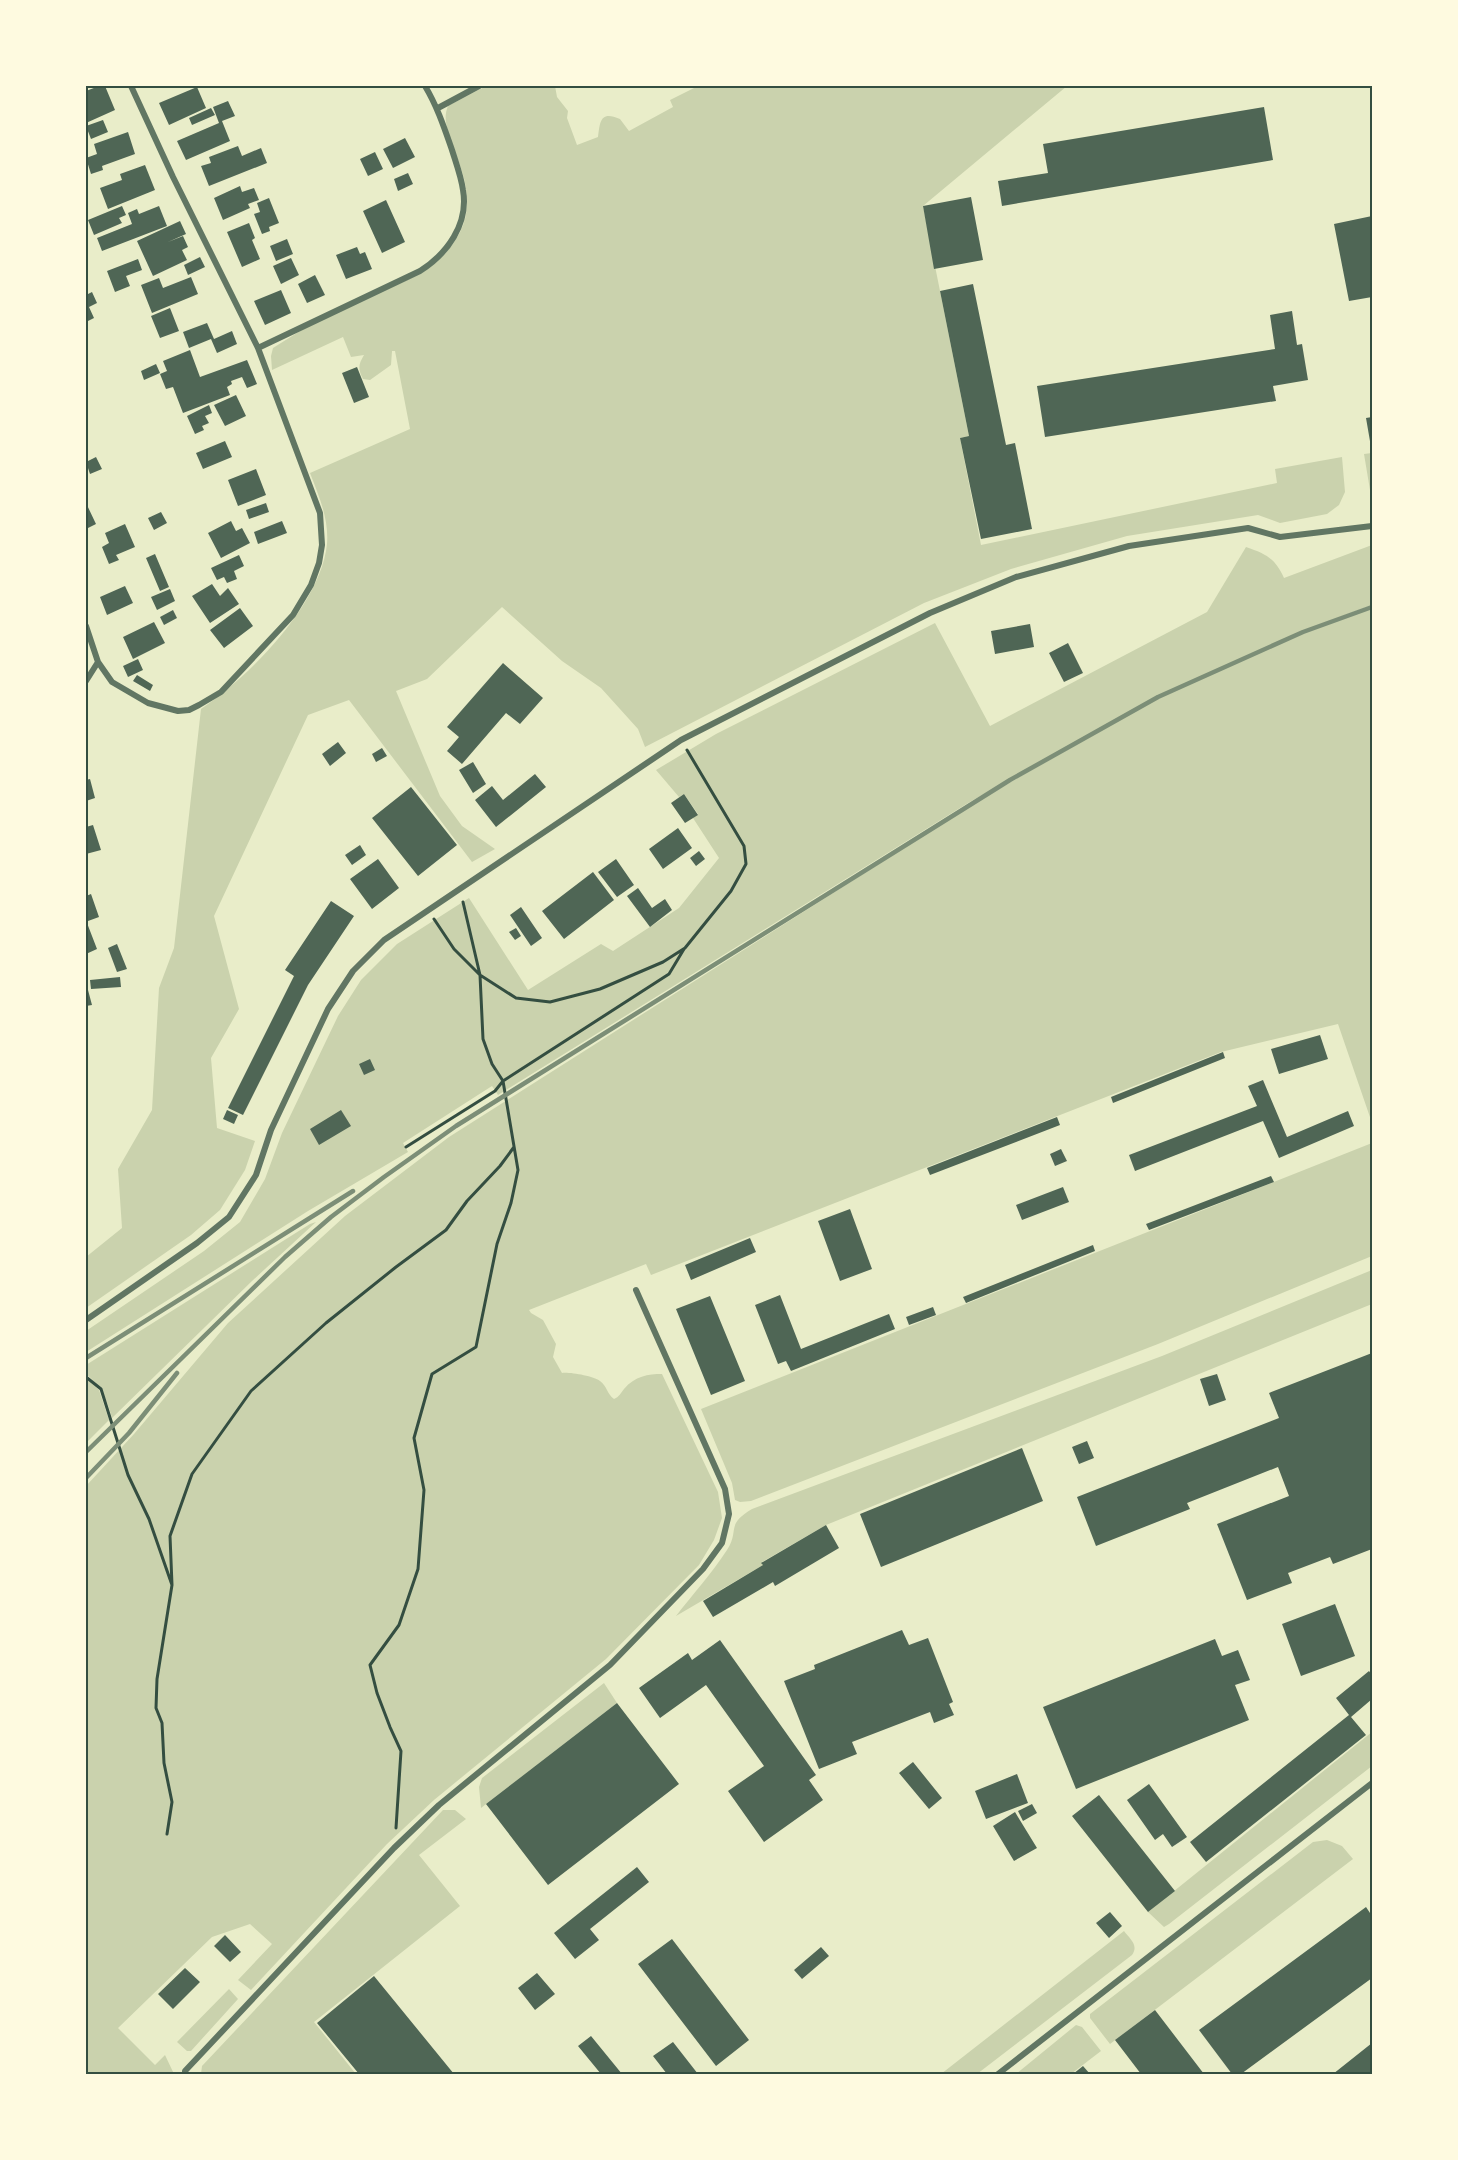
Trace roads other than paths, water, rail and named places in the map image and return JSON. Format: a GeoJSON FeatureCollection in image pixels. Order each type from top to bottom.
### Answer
{"type":"FeatureCollection","features":[{"type":"Feature","properties":{"kind":"street"},"geometry":{"type":"LineString","coordinates":[[86,626],[98,662],[112,682],[148,703],[178,711],[189,710],[221,692],[293,615],[311,585],[319,563],[322,545],[320,513],[258,348],[173,177],[131,86]]}},
{"type":"Feature","properties":{"kind":"street"},"geometry":{"type":"LineString","coordinates":[[258,348],[420,271],[447,248],[460,222],[464,191],[438,108],[425,86]]}},
{"type":"Feature","properties":{"kind":"street"},"geometry":{"type":"LineString","coordinates":[[438,108],[479,86]]}},
{"type":"Feature","properties":{"kind":"street"},"geometry":{"type":"LineString","coordinates":[[86,1320],[197,1243],[229,1217],[256,1175],[271,1130],[328,1009],[353,971],[384,940],[681,740],[930,613],[1016,577],[1129,546],[1248,528],[1280,537],[1372,526]]}},
{"type":"Feature","properties":{"kind":"street"},"geometry":{"type":"LineString","coordinates":[[86,681],[98,662]]}},
{"type":"Feature","properties":{"kind":"street"},"geometry":{"type":"LineString","coordinates":[[185,2074],[185,2071],[253,1996],[394,1848],[439,1805],[610,1665],[703,1569],[722,1543],[729,1514],[725,1489],[636,1290]]}},
{"type":"Feature","properties":{"kind":"street"},"geometry":{"type":"LineString","coordinates":[[998,2074],[1372,1784]]}},
{"type":"Feature","properties":{"kind":"railway"},"geometry":{"type":"LineString","coordinates":[[86,1452],[285,1257],[331,1217],[456,1126],[1010,780],[1158,697],[1303,632],[1372,607]]}},
{"type":"Feature","properties":{"kind":"railway"},"geometry":{"type":"LineString","coordinates":[[86,1358],[353,1191]]}},
{"type":"Feature","properties":{"kind":"railway"},"geometry":{"type":"LineString","coordinates":[[86,1478],[129,1433],[177,1373]]}}]}
